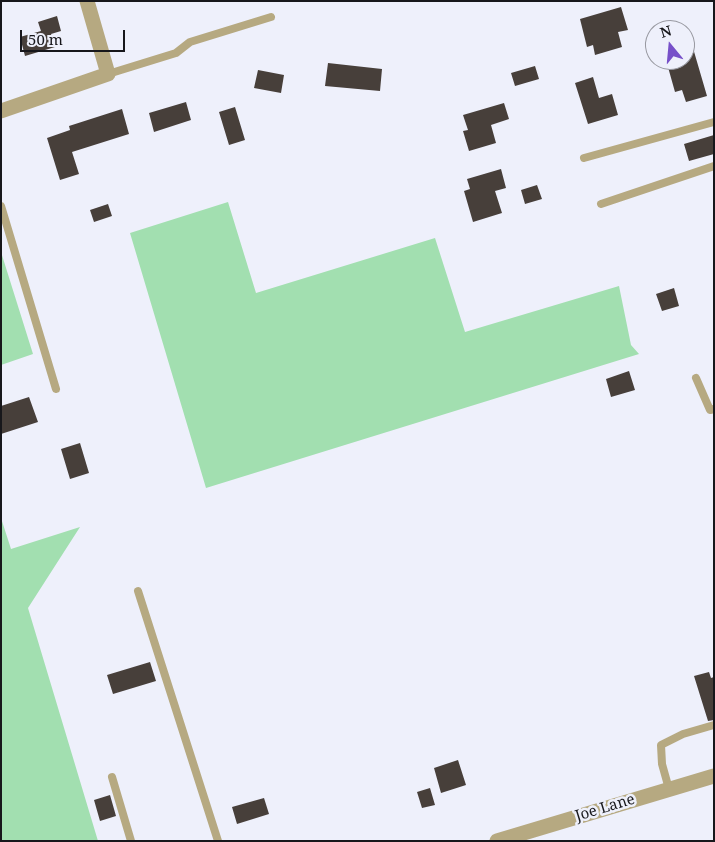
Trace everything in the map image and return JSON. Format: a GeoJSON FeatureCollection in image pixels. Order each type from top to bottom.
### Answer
{"type":"FeatureCollection","features":[{"type":"Feature","properties":{"kind":"street"},"geometry":{"type":"LineString","coordinates":[[1,111],[108,74],[87,1]]}},
{"type":"Feature","properties":{"kind":"street","name":"Joe Lane"},"geometry":{"type":"LineString","coordinates":[[497,841],[537,835],[669,789],[714,776]]}},
{"type":"Feature","properties":{"kind":"lane"},"geometry":{"type":"LineString","coordinates":[[108,74],[176,54],[190,42],[271,17]]}},
{"type":"Feature","properties":{"kind":"lane"},"geometry":{"type":"LineString","coordinates":[[584,158],[714,122]]}},
{"type":"Feature","properties":{"kind":"lane"},"geometry":{"type":"LineString","coordinates":[[601,204],[714,166]]}},
{"type":"Feature","properties":{"kind":"lane"},"geometry":{"type":"LineString","coordinates":[[1,206],[56,388]]}},
{"type":"Feature","properties":{"kind":"lane"},"geometry":{"type":"LineString","coordinates":[[696,378],[710,410],[714,409]]}},
{"type":"Feature","properties":{"kind":"lane"},"geometry":{"type":"LineString","coordinates":[[138,591],[218,841]]}},
{"type":"Feature","properties":{"kind":"lane"},"geometry":{"type":"LineString","coordinates":[[669,789],[660,756],[661,745],[684,734],[714,725]]}},
{"type":"Feature","properties":{"kind":"lane"},"geometry":{"type":"LineString","coordinates":[[112,777],[131,841]]}},
{"type":"Feature","properties":{"kind":"green space"},"geometry":{"type":"Polygon","coordinates":[[[228,202],[256,293],[435,238],[465,332],[619,286],[631,345],[639,354],[206,488],[130,233],[228,202]]]}},
{"type":"Feature","properties":{"kind":"green space"},"geometry":{"type":"Polygon","coordinates":[[[1,252],[33,354],[1,365],[1,252]]]}},
{"type":"Feature","properties":{"kind":"green space"},"geometry":{"type":"Polygon","coordinates":[[[1,518],[11,549],[80,527],[28,608],[98,841],[1,841],[1,518]]]}},
{"type":"Feature","properties":{"kind":"building"},"geometry":{"type":"Polygon","coordinates":[[[621,7],[628,30],[618,32],[622,47],[595,55],[593,45],[587,47],[580,19],[621,7]]]}},
{"type":"Feature","properties":{"kind":"building"},"geometry":{"type":"Polygon","coordinates":[[[57,16],[61,31],[51,34],[55,47],[25,56],[20,37],[41,31],[38,22],[57,16]]]}},
{"type":"Feature","properties":{"kind":"building"},"geometry":{"type":"Polygon","coordinates":[[[695,55],[707,96],[686,102],[682,90],[675,92],[669,70],[695,70],[695,55]]]}},
{"type":"Feature","properties":{"kind":"building"},"geometry":{"type":"Polygon","coordinates":[[[328,63],[382,69],[380,91],[325,86],[328,63]]]}},
{"type":"Feature","properties":{"kind":"building"},"geometry":{"type":"Polygon","coordinates":[[[535,66],[539,79],[515,86],[511,73],[535,66]]]}},
{"type":"Feature","properties":{"kind":"building"},"geometry":{"type":"Polygon","coordinates":[[[258,70],[284,75],[281,93],[254,88],[258,70]]]}},
{"type":"Feature","properties":{"kind":"building"},"geometry":{"type":"Polygon","coordinates":[[[593,77],[599,98],[612,94],[618,115],[588,124],[575,83],[593,77]]]}},
{"type":"Feature","properties":{"kind":"building"},"geometry":{"type":"Polygon","coordinates":[[[186,102],[191,120],[154,132],[149,113],[186,102]]]}},
{"type":"Feature","properties":{"kind":"building"},"geometry":{"type":"Polygon","coordinates":[[[504,103],[509,119],[491,125],[496,143],[469,151],[463,131],[468,130],[463,115],[504,103]]]}},
{"type":"Feature","properties":{"kind":"building"},"geometry":{"type":"Polygon","coordinates":[[[235,107],[245,140],[229,145],[219,112],[235,107]]]}},
{"type":"Feature","properties":{"kind":"building"},"geometry":{"type":"Polygon","coordinates":[[[122,109],[129,134],[72,152],[79,174],[60,180],[47,138],[70,130],[69,126],[122,109]]]}},
{"type":"Feature","properties":{"kind":"building"},"geometry":{"type":"Polygon","coordinates":[[[714,135],[714,154],[689,161],[684,144],[714,135]]]}},
{"type":"Feature","properties":{"kind":"building"},"geometry":{"type":"Polygon","coordinates":[[[501,169],[506,188],[495,191],[502,213],[473,222],[464,191],[470,189],[467,179],[501,169]]]}},
{"type":"Feature","properties":{"kind":"building"},"geometry":{"type":"Polygon","coordinates":[[[537,185],[542,199],[525,204],[521,190],[537,185]]]}},
{"type":"Feature","properties":{"kind":"building"},"geometry":{"type":"Polygon","coordinates":[[[108,204],[112,216],[94,222],[90,210],[108,204]]]}},
{"type":"Feature","properties":{"kind":"building"},"geometry":{"type":"Polygon","coordinates":[[[674,288],[679,306],[662,311],[656,294],[674,288]]]}},
{"type":"Feature","properties":{"kind":"building"},"geometry":{"type":"Polygon","coordinates":[[[629,371],[635,390],[611,397],[606,379],[629,371]]]}},
{"type":"Feature","properties":{"kind":"building"},"geometry":{"type":"Polygon","coordinates":[[[29,397],[38,422],[1,434],[1,406],[29,397]]]}},
{"type":"Feature","properties":{"kind":"building"},"geometry":{"type":"Polygon","coordinates":[[[80,443],[89,473],[70,479],[61,449],[80,443]]]}},
{"type":"Feature","properties":{"kind":"building"},"geometry":{"type":"Polygon","coordinates":[[[150,662],[156,681],[113,694],[107,675],[150,662]]]}},
{"type":"Feature","properties":{"kind":"building"},"geometry":{"type":"Polygon","coordinates":[[[709,672],[711,678],[714,677],[714,720],[708,721],[694,676],[709,672]]]}},
{"type":"Feature","properties":{"kind":"building"},"geometry":{"type":"Polygon","coordinates":[[[458,760],[466,785],[441,793],[434,768],[458,760]]]}},
{"type":"Feature","properties":{"kind":"building"},"geometry":{"type":"Polygon","coordinates":[[[430,788],[435,805],[422,808],[417,792],[430,788]]]}},
{"type":"Feature","properties":{"kind":"building"},"geometry":{"type":"Polygon","coordinates":[[[110,795],[116,816],[100,821],[94,800],[110,795]]]}},
{"type":"Feature","properties":{"kind":"building"},"geometry":{"type":"Polygon","coordinates":[[[264,798],[269,814],[237,824],[232,807],[264,798]]]}}]}
